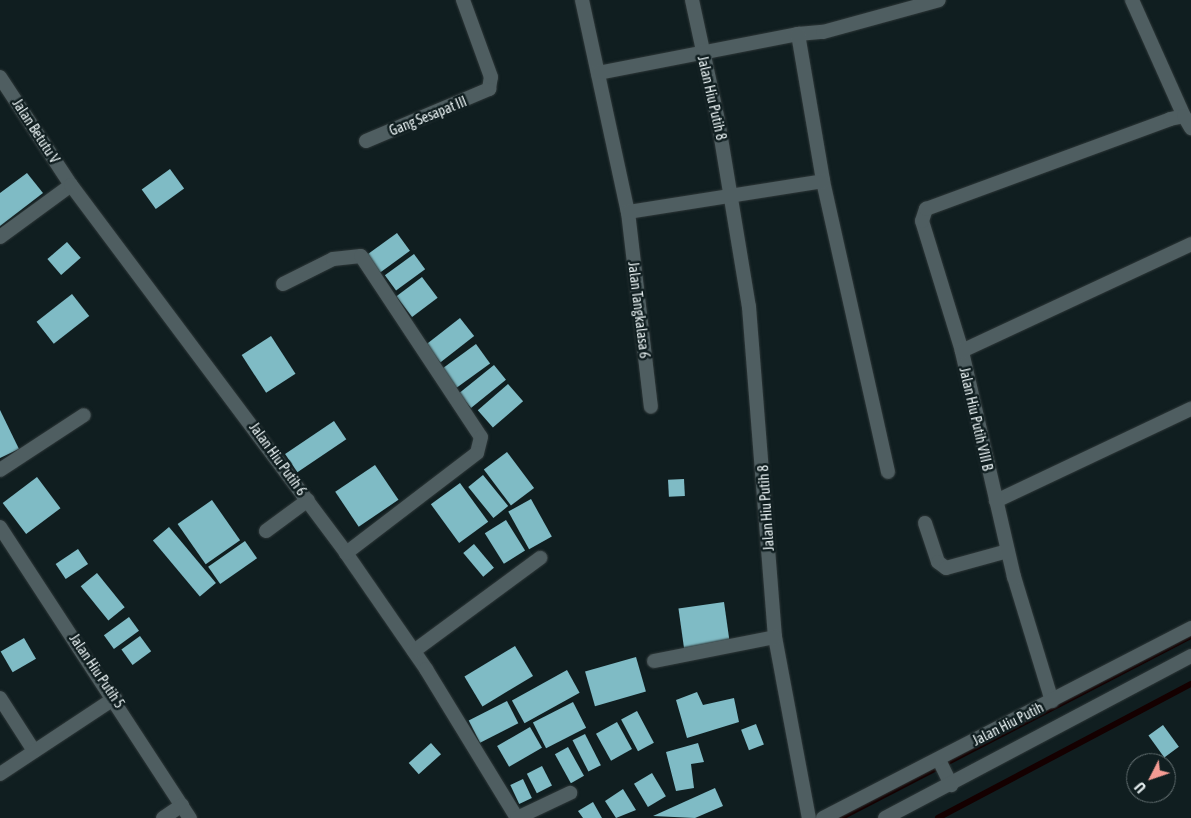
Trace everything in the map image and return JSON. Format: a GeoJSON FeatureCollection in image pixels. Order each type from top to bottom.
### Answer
{"type":"FeatureCollection","features":[{"type":"Feature","properties":{"kind":"street","name":"Gang Sesapat III"},"geometry":{"type":"LineString","coordinates":[[366,141],[489,89],[491,77],[463,0]]}},
{"type":"Feature","properties":{"kind":"street","name":"Jalan Tangkalasa 6"},"geometry":{"type":"LineString","coordinates":[[582,0],[628,212],[651,407]]}},
{"type":"Feature","properties":{"kind":"street","name":"Jalan Hiu Putih 8"},"geometry":{"type":"LineString","coordinates":[[692,0],[732,196],[749,307],[775,637],[809,818]]}},
{"type":"Feature","properties":{"kind":"street"},"geometry":{"type":"LineString","coordinates":[[598,73],[701,51],[798,34],[822,32],[939,0]]}},
{"type":"Feature","properties":{"kind":"street"},"geometry":{"type":"LineString","coordinates":[[962,351],[922,221],[926,209],[1188,122],[1132,0]]}},
{"type":"Feature","properties":{"kind":"street"},"geometry":{"type":"LineString","coordinates":[[798,34],[823,181],[888,472]]}},
{"type":"Feature","properties":{"kind":"street","name":"Jalan Betutu V"},"geometry":{"type":"LineString","coordinates":[[0,77],[71,185]]}},
{"type":"Feature","properties":{"kind":"street"},"geometry":{"type":"LineString","coordinates":[[628,212],[823,181]]}},
{"type":"Feature","properties":{"kind":"street"},"geometry":{"type":"LineString","coordinates":[[0,237],[71,185]]}},
{"type":"Feature","properties":{"kind":"street","name":"Jalan Hiu Putih 6"},"geometry":{"type":"LineString","coordinates":[[71,185],[346,552],[414,651],[517,818]]}},
{"type":"Feature","properties":{"kind":"street","name":"Jalan Hiu Putih VIII B"},"geometry":{"type":"LineString","coordinates":[[1052,701],[1008,551],[962,351],[1191,244]]}},
{"type":"Feature","properties":{"kind":"street"},"geometry":{"type":"LineString","coordinates":[[283,284],[333,259],[361,256],[481,437],[477,453],[346,552]]}},
{"type":"Feature","properties":{"kind":"street"},"geometry":{"type":"LineString","coordinates":[[996,501],[1191,409]]}},
{"type":"Feature","properties":{"kind":"street"},"geometry":{"type":"LineString","coordinates":[[0,470],[84,415]]}},
{"type":"Feature","properties":{"kind":"street"},"geometry":{"type":"LineString","coordinates":[[266,531],[308,500]]}},
{"type":"Feature","properties":{"kind":"street"},"geometry":{"type":"LineString","coordinates":[[925,523],[938,562],[946,568],[1008,551]]}},
{"type":"Feature","properties":{"kind":"street","name":"Jalan Hiu Putih 5"},"geometry":{"type":"LineString","coordinates":[[0,527],[115,698],[190,818]]}},
{"type":"Feature","properties":{"kind":"street"},"geometry":{"type":"LineString","coordinates":[[414,651],[540,558]]}},
{"type":"Feature","properties":{"kind":"street","name":"Jalan Hiu Putih"},"geometry":{"type":"LineString","coordinates":[[823,818],[939,760],[1191,628]]}},
{"type":"Feature","properties":{"kind":"street"},"geometry":{"type":"LineString","coordinates":[[654,661],[775,637]]}},
{"type":"Feature","properties":{"kind":"street","name":"Jalan Hiu Putih"},"geometry":{"type":"LineString","coordinates":[[885,818],[1191,656]]}},
{"type":"Feature","properties":{"kind":"street"},"geometry":{"type":"LineString","coordinates":[[0,698],[34,751]]}},
{"type":"Feature","properties":{"kind":"street"},"geometry":{"type":"LineString","coordinates":[[0,774],[115,698]]}},
{"type":"Feature","properties":{"kind":"street"},"geometry":{"type":"LineString","coordinates":[[939,760],[950,785]]}},
{"type":"Feature","properties":{"kind":"street"},"geometry":{"type":"LineString","coordinates":[[517,818],[570,793]]}},
{"type":"Feature","properties":{"kind":"street"},"geometry":{"type":"LineString","coordinates":[[163,818],[182,805]]}},
{"type":"Feature","properties":{"kind":"building"},"geometry":{"type":"Polygon","coordinates":[[[170,169],[184,188],[156,209],[142,190],[170,169]]]}},
{"type":"Feature","properties":{"kind":"building"},"geometry":{"type":"Polygon","coordinates":[[[27,173],[43,193],[0,226],[0,193],[27,173]]]}},
{"type":"Feature","properties":{"kind":"building"},"geometry":{"type":"Polygon","coordinates":[[[397,233],[410,251],[379,273],[366,255],[397,233]]]}},
{"type":"Feature","properties":{"kind":"building"},"geometry":{"type":"Polygon","coordinates":[[[67,242],[81,258],[61,275],[47,259],[67,242]]]}},
{"type":"Feature","properties":{"kind":"building"},"geometry":{"type":"Polygon","coordinates":[[[414,254],[425,269],[396,291],[385,275],[414,254]]]}},
{"type":"Feature","properties":{"kind":"building"},"geometry":{"type":"Polygon","coordinates":[[[422,277],[438,298],[412,317],[396,296],[422,277]]]}},
{"type":"Feature","properties":{"kind":"building"},"geometry":{"type":"Polygon","coordinates":[[[72,294],[89,316],[54,344],[37,322],[72,294]]]}},
{"type":"Feature","properties":{"kind":"building"},"geometry":{"type":"Polygon","coordinates":[[[460,318],[474,336],[440,363],[426,344],[460,318]]]}},
{"type":"Feature","properties":{"kind":"building"},"geometry":{"type":"Polygon","coordinates":[[[271,336],[296,374],[266,393],[242,355],[271,336]]]}},
{"type":"Feature","properties":{"kind":"building"},"geometry":{"type":"Polygon","coordinates":[[[476,344],[490,363],[452,391],[438,372],[476,344]]]}},
{"type":"Feature","properties":{"kind":"building"},"geometry":{"type":"Polygon","coordinates":[[[494,365],[506,380],[471,408],[459,393],[494,365]]]}},
{"type":"Feature","properties":{"kind":"building"},"geometry":{"type":"Polygon","coordinates":[[[508,384],[523,401],[493,428],[478,410],[508,384]]]}},
{"type":"Feature","properties":{"kind":"building"},"geometry":{"type":"Polygon","coordinates":[[[0,410],[19,449],[0,458],[0,410]]]}},
{"type":"Feature","properties":{"kind":"building"},"geometry":{"type":"Polygon","coordinates":[[[334,421],[346,439],[297,472],[285,454],[334,421]]]}},
{"type":"Feature","properties":{"kind":"building"},"geometry":{"type":"Polygon","coordinates":[[[507,452],[534,488],[511,505],[484,469],[507,452]]]}},
{"type":"Feature","properties":{"kind":"building"},"geometry":{"type":"Polygon","coordinates":[[[375,465],[398,500],[359,527],[335,492],[375,465]]]}},
{"type":"Feature","properties":{"kind":"building"},"geometry":{"type":"Polygon","coordinates":[[[483,475],[508,506],[493,518],[468,487],[483,475]]]}},
{"type":"Feature","properties":{"kind":"building"},"geometry":{"type":"Polygon","coordinates":[[[37,477],[60,508],[26,534],[3,503],[37,477]]]}},
{"type":"Feature","properties":{"kind":"building"},"geometry":{"type":"Polygon","coordinates":[[[684,479],[685,496],[669,497],[668,480],[684,479]]]}},
{"type":"Feature","properties":{"kind":"building"},"geometry":{"type":"Polygon","coordinates":[[[460,483],[488,522],[459,543],[431,504],[460,483]]]}},
{"type":"Feature","properties":{"kind":"building"},"geometry":{"type":"Polygon","coordinates":[[[531,499],[552,537],[529,549],[508,512],[531,499]]]}},
{"type":"Feature","properties":{"kind":"building"},"geometry":{"type":"Polygon","coordinates":[[[212,500],[240,540],[206,564],[178,524],[212,500]]]}},
{"type":"Feature","properties":{"kind":"building"},"geometry":{"type":"Polygon","coordinates":[[[506,520],[525,551],[504,564],[485,533],[506,520]]]}},
{"type":"Feature","properties":{"kind":"building"},"geometry":{"type":"Polygon","coordinates":[[[169,527],[216,583],[200,596],[153,540],[169,527]]]}},
{"type":"Feature","properties":{"kind":"building"},"geometry":{"type":"Polygon","coordinates":[[[245,541],[257,558],[220,584],[208,567],[245,541]]]}},
{"type":"Feature","properties":{"kind":"building"},"geometry":{"type":"Polygon","coordinates":[[[474,544],[494,568],[483,577],[463,553],[474,544]]]}},
{"type":"Feature","properties":{"kind":"building"},"geometry":{"type":"Polygon","coordinates":[[[78,549],[88,564],[66,579],[56,564],[78,549]]]}},
{"type":"Feature","properties":{"kind":"building"},"geometry":{"type":"Polygon","coordinates":[[[97,573],[125,607],[108,620],[81,586],[97,573]]]}},
{"type":"Feature","properties":{"kind":"building"},"geometry":{"type":"Polygon","coordinates":[[[724,602],[730,644],[684,650],[678,608],[724,602]]]}},
{"type":"Feature","properties":{"kind":"building"},"geometry":{"type":"Polygon","coordinates":[[[129,617],[139,631],[114,649],[104,635],[129,617]]]}},
{"type":"Feature","properties":{"kind":"building"},"geometry":{"type":"Polygon","coordinates":[[[140,636],[151,651],[133,665],[121,650],[140,636]]]}},
{"type":"Feature","properties":{"kind":"building"},"geometry":{"type":"Polygon","coordinates":[[[24,638],[36,659],[13,672],[1,652],[24,638]]]}},
{"type":"Feature","properties":{"kind":"building"},"geometry":{"type":"Polygon","coordinates":[[[515,646],[533,676],[482,706],[464,676],[515,646]]]}},
{"type":"Feature","properties":{"kind":"building"},"geometry":{"type":"Polygon","coordinates":[[[636,657],[646,692],[595,706],[585,672],[636,657]]]}},
{"type":"Feature","properties":{"kind":"building"},"geometry":{"type":"Polygon","coordinates":[[[567,670],[580,693],[525,723],[512,701],[567,670]]]}},
{"type":"Feature","properties":{"kind":"building"},"geometry":{"type":"Polygon","coordinates":[[[697,692],[703,705],[734,698],[739,722],[687,738],[676,700],[697,692]]]}},
{"type":"Feature","properties":{"kind":"building"},"geometry":{"type":"Polygon","coordinates":[[[507,701],[518,723],[480,743],[469,721],[507,701]]]}},
{"type":"Feature","properties":{"kind":"building"},"geometry":{"type":"Polygon","coordinates":[[[573,702],[586,728],[546,748],[533,722],[573,702]]]}},
{"type":"Feature","properties":{"kind":"building"},"geometry":{"type":"Polygon","coordinates":[[[637,711],[654,743],[638,751],[621,719],[637,711]]]}},
{"type":"Feature","properties":{"kind":"building"},"geometry":{"type":"Polygon","coordinates":[[[617,722],[632,749],[611,761],[596,734],[617,722]]]}},
{"type":"Feature","properties":{"kind":"building"},"geometry":{"type":"Polygon","coordinates":[[[756,724],[764,745],[749,750],[741,730],[756,724]]]}},
{"type":"Feature","properties":{"kind":"building"},"geometry":{"type":"Polygon","coordinates":[[[1163,725],[1179,747],[1170,753],[1161,753],[1148,736],[1163,725]]]}},
{"type":"Feature","properties":{"kind":"building"},"geometry":{"type":"Polygon","coordinates":[[[530,727],[542,748],[509,767],[497,746],[530,727]]]}},
{"type":"Feature","properties":{"kind":"building"},"geometry":{"type":"Polygon","coordinates":[[[585,734],[601,765],[588,772],[573,740],[585,734]]]}},
{"type":"Feature","properties":{"kind":"building"},"geometry":{"type":"Polygon","coordinates":[[[431,743],[441,754],[419,774],[409,763],[431,743]]]}},
{"type":"Feature","properties":{"kind":"building"},"geometry":{"type":"Polygon","coordinates":[[[698,743],[704,762],[691,764],[694,788],[676,791],[666,752],[698,743]]]}},
{"type":"Feature","properties":{"kind":"building"},"geometry":{"type":"Polygon","coordinates":[[[568,747],[584,776],[571,783],[555,754],[568,747]]]}},
{"type":"Feature","properties":{"kind":"building"},"geometry":{"type":"Polygon","coordinates":[[[542,766],[552,786],[537,793],[527,774],[542,766]]]}},
{"type":"Feature","properties":{"kind":"building"},"geometry":{"type":"Polygon","coordinates":[[[652,773],[666,796],[648,807],[634,784],[652,773]]]}},
{"type":"Feature","properties":{"kind":"building"},"geometry":{"type":"Polygon","coordinates":[[[523,779],[532,798],[519,804],[510,785],[523,779]]]}},
{"type":"Feature","properties":{"kind":"building"},"geometry":{"type":"Polygon","coordinates":[[[715,788],[723,806],[695,818],[653,816],[715,788]]]}},
{"type":"Feature","properties":{"kind":"building"},"geometry":{"type":"Polygon","coordinates":[[[623,789],[636,810],[616,818],[605,801],[623,789]]]}},
{"type":"Feature","properties":{"kind":"building"},"geometry":{"type":"Polygon","coordinates":[[[593,802],[602,818],[583,818],[578,811],[593,802]]]}},
{"type":"Feature","properties":{"kind":"waterway"},"geometry":{"type":"LineString","coordinates":[[840,818],[1191,636]]}},
{"type":"Feature","properties":{"kind":"waterway"},"geometry":{"type":"LineString","coordinates":[[938,818],[1191,684]]}}]}
